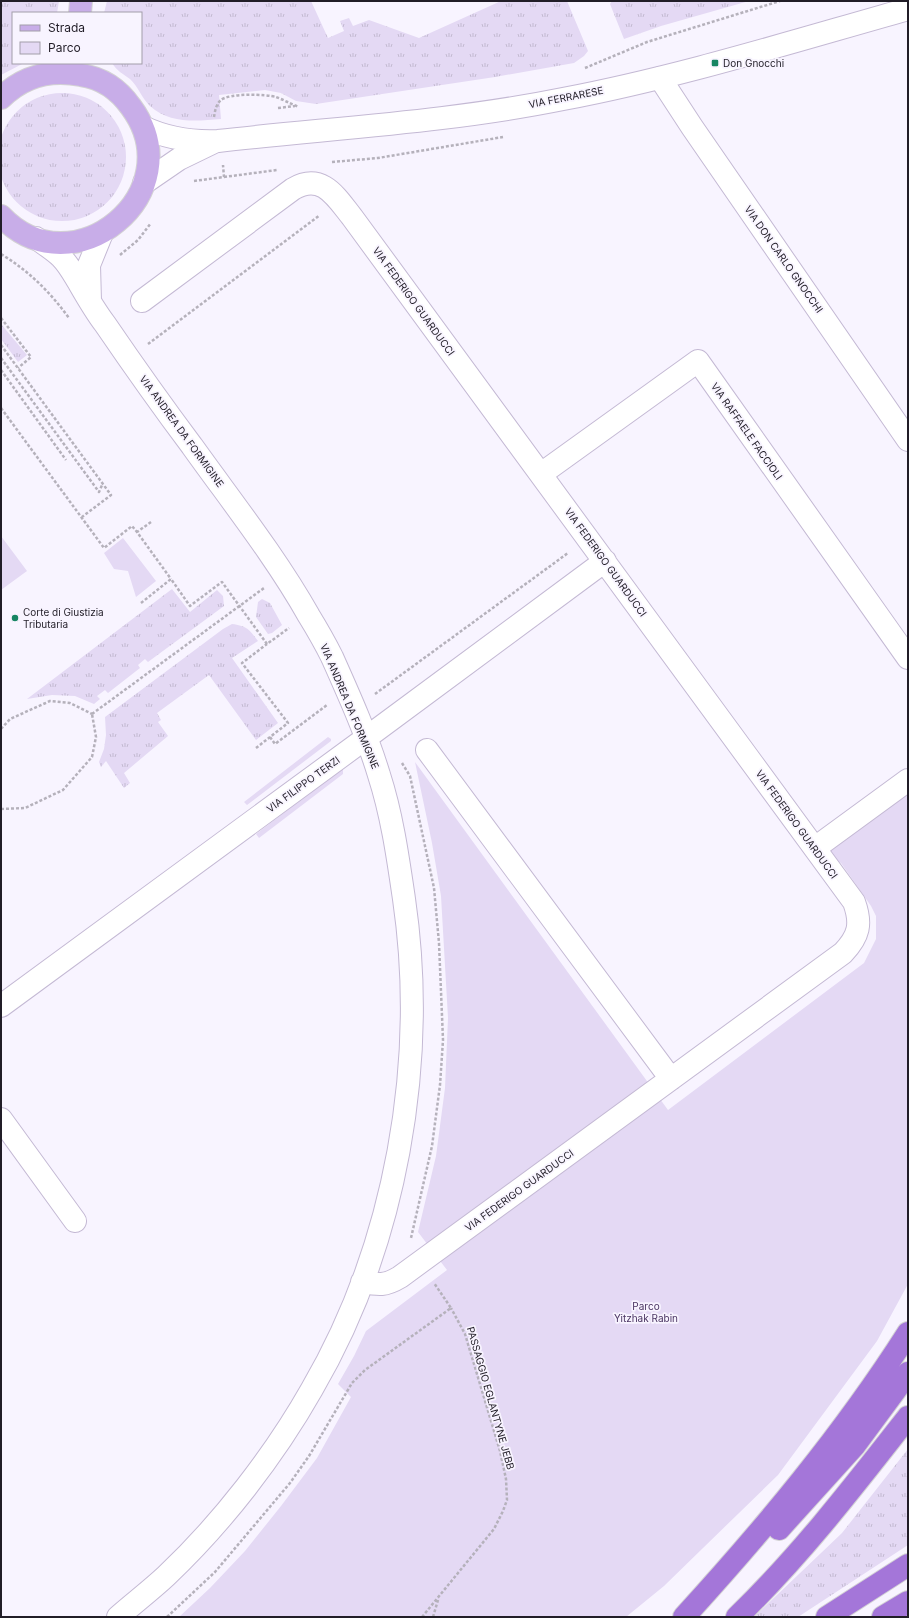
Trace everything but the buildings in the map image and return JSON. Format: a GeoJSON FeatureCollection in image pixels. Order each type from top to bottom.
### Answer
{"type":"FeatureCollection","features":[{"type":"Feature","properties":{"kind":"highway"},"geometry":{"type":"LineString","coordinates":[[685,1617],[720,1578],[813,1466],[868,1392],[908,1333]]}},
{"type":"Feature","properties":{"kind":"highway"},"geometry":{"type":"LineString","coordinates":[[685,1617],[724,1583],[772,1536],[823,1482],[855,1446],[908,1373]]}},
{"type":"Feature","properties":{"kind":"highway"},"geometry":{"type":"LineString","coordinates":[[737,1617],[765,1590],[848,1494],[908,1416]]}},
{"type":"Feature","properties":{"kind":"highway"},"geometry":{"type":"LineString","coordinates":[[827,1617],[908,1566]]}},
{"type":"Feature","properties":{"kind":"highway"},"geometry":{"type":"LineString","coordinates":[[883,1617],[908,1602]]}},
{"type":"Feature","properties":{"kind":"main road"},"geometry":{"type":"LineString","coordinates":[[80,12],[81,1]]}},
{"type":"Feature","properties":{"kind":"main road"},"geometry":{"type":"LineString","coordinates":[[1,98],[22,81],[38,75],[75,68],[114,89],[126,100],[143,127],[147,147],[148,165],[144,183],[128,212],[116,224],[102,233],[86,239],[69,242],[53,242],[36,238],[21,231],[1,216]]}},
{"type":"Feature","properties":{"kind":"street","name":"VIA FERRARESE"},"geometry":{"type":"LineString","coordinates":[[143,127],[161,135],[180,139],[215,142],[459,116],[562,100],[660,78],[908,9]]}},
{"type":"Feature","properties":{"kind":"street","name":"VIA DON CARLO GNOCCHI"},"geometry":{"type":"LineString","coordinates":[[660,78],[692,127],[908,440]]}},
{"type":"Feature","properties":{"kind":"street","name":"VIA FERRARESE"},"geometry":{"type":"LineString","coordinates":[[144,183],[178,159],[215,142]]}},
{"type":"Feature","properties":{"kind":"street","name":"VIA FEDERIGO GUARDUCCI"},"geometry":{"type":"LineString","coordinates":[[142,301],[294,189],[309,183],[328,188],[352,217],[605,561],[854,902],[858,912],[859,923],[857,934],[843,953],[400,1277],[390,1283],[380,1285],[362,1282]]}},
{"type":"Feature","properties":{"kind":"street"},"geometry":{"type":"LineString","coordinates":[[90,302],[89,265],[102,233]]}},
{"type":"Feature","properties":{"kind":"street","name":"VIA ANDREA DA FORMIGINE"},"geometry":{"type":"LineString","coordinates":[[36,238],[62,259],[90,302],[184,436],[287,578],[330,653],[366,738],[380,776],[400,873],[409,931],[412,971],[412,1016],[409,1074],[399,1154],[387,1202],[362,1282],[347,1320],[330,1357],[312,1390],[272,1452],[223,1514],[196,1545],[167,1575],[118,1617]]}},
{"type":"Feature","properties":{"kind":"street","name":"VIA RAFFAELE FACCIOLI"},"geometry":{"type":"LineString","coordinates":[[541,474],[698,361],[908,658]]}},
{"type":"Feature","properties":{"kind":"street","name":"VIA FILIPPO TERZI"},"geometry":{"type":"LineString","coordinates":[[1,1006],[605,561]]}},
{"type":"Feature","properties":{"kind":"street"},"geometry":{"type":"LineString","coordinates":[[428,750],[671,1079]]}},
{"type":"Feature","properties":{"kind":"street"},"geometry":{"type":"LineString","coordinates":[[815,848],[908,780]]}},
{"type":"Feature","properties":{"kind":"street"},"geometry":{"type":"LineString","coordinates":[[1,1119],[75,1221]]}},
{"type":"Feature","properties":{"kind":"path"},"geometry":{"type":"LineString","coordinates":[[580,69],[647,42],[780,1]]}},
{"type":"Feature","properties":{"kind":"path"},"geometry":{"type":"LineString","coordinates":[[214,116],[217,106],[222,99],[230,97],[264,95],[275,97],[302,108]]}},
{"type":"Feature","properties":{"kind":"path"},"geometry":{"type":"LineString","coordinates":[[331,162],[378,158],[509,135]]}},
{"type":"Feature","properties":{"kind":"path"},"geometry":{"type":"LineString","coordinates":[[190,182],[278,169]]}},
{"type":"Feature","properties":{"kind":"path"},"geometry":{"type":"LineString","coordinates":[[224,170],[224,177]]}},
{"type":"Feature","properties":{"kind":"path"},"geometry":{"type":"LineString","coordinates":[[144,347],[320,215],[325,221]]}},
{"type":"Feature","properties":{"kind":"path"},"geometry":{"type":"LineString","coordinates":[[115,258],[138,240],[153,218]]}},
{"type":"Feature","properties":{"kind":"path"},"geometry":{"type":"LineString","coordinates":[[1,254],[18,265],[42,285],[73,324]]}},
{"type":"Feature","properties":{"kind":"path"},"geometry":{"type":"LineString","coordinates":[[1,318],[31,357],[18,368]]}},
{"type":"Feature","properties":{"kind":"path"},"geometry":{"type":"LineString","coordinates":[[1,345],[111,495],[82,517]]}},
{"type":"Feature","properties":{"kind":"path"},"geometry":{"type":"LineString","coordinates":[[1,358],[98,492],[103,483]]}},
{"type":"Feature","properties":{"kind":"path"},"geometry":{"type":"LineString","coordinates":[[1,370],[66,460]]}},
{"type":"Feature","properties":{"kind":"path"},"geometry":{"type":"LineString","coordinates":[[1,408],[104,548],[132,526],[190,606],[222,582],[267,644]]}},
{"type":"Feature","properties":{"kind":"path"},"geometry":{"type":"LineString","coordinates":[[35,416],[40,412]]}},
{"type":"Feature","properties":{"kind":"path"},"geometry":{"type":"LineString","coordinates":[[137,532],[151,522]]}},
{"type":"Feature","properties":{"kind":"path"},"geometry":{"type":"LineString","coordinates":[[374,696],[569,553],[564,546]]}},
{"type":"Feature","properties":{"kind":"path"},"geometry":{"type":"LineString","coordinates":[[141,604],[171,580]]}},
{"type":"Feature","properties":{"kind":"path"},"geometry":{"type":"LineString","coordinates":[[261,581],[269,594]]}},
{"type":"Feature","properties":{"kind":"path"},"geometry":{"type":"LineString","coordinates":[[92,714],[265,587]]}},
{"type":"Feature","properties":{"kind":"path"},"geometry":{"type":"LineString","coordinates":[[256,748],[288,723],[242,663],[290,627],[294,633]]}},
{"type":"Feature","properties":{"kind":"path"},"geometry":{"type":"LineString","coordinates":[[1,729],[10,719],[50,701],[70,702],[92,714]]}},
{"type":"Feature","properties":{"kind":"path"},"geometry":{"type":"LineString","coordinates":[[270,737],[275,744],[329,703],[332,710]]}},
{"type":"Feature","properties":{"kind":"path"},"geometry":{"type":"LineString","coordinates":[[1,808],[25,808],[63,790],[92,757],[96,737],[92,714]]}},
{"type":"Feature","properties":{"kind":"path","name":"PASSAGGIO EGLANTYNE JEBB"},"geometry":{"type":"LineString","coordinates":[[422,1617],[494,1530],[507,1500],[506,1479],[500,1451],[465,1334],[451,1308]]}},
{"type":"Feature","properties":{"kind":"path","name":"PASSAGGIO EGLANTYNE JEBB"},"geometry":{"type":"LineString","coordinates":[[433,1617],[436,1604],[441,1594]]}},
{"type":"Feature","properties":{"kind":"green space"},"geometry":{"type":"Polygon","coordinates":[[[1,1],[59,1],[57,12],[12,12],[12,64],[22,64],[1,75],[1,1]]]}},
{"type":"Feature","properties":{"kind":"green space"},"geometry":{"type":"Polygon","coordinates":[[[107,1],[311,1],[328,38],[344,31],[340,21],[349,18],[353,26],[369,20],[419,38],[501,1],[567,1],[588,51],[574,63],[495,77],[316,104],[296,101],[281,93],[265,90],[219,95],[221,119],[193,121],[175,119],[158,112],[145,100],[133,82],[113,64],[142,64],[142,12],[104,12],[107,1]]]}},
{"type":"Feature","properties":{"kind":"green space"},"geometry":{"type":"Polygon","coordinates":[[[612,1],[749,1],[661,26],[624,39],[610,4],[612,1]]]}},
{"type":"Feature","properties":{"kind":"green space"},"geometry":{"type":"Polygon","coordinates":[[[56,93],[75,94],[87,97],[98,103],[108,111],[116,121],[124,138],[126,151],[124,176],[116,193],[108,203],[98,211],[81,219],[56,221],[37,217],[16,203],[8,193],[0,176],[-1,144],[2,132],[16,111],[26,103],[43,95],[56,93]]]}},
{"type":"Feature","properties":{"kind":"green space"},"geometry":{"type":"Polygon","coordinates":[[[1,324],[27,355],[18,362],[1,339],[1,324]]]}},
{"type":"Feature","properties":{"kind":"green space"},"geometry":{"type":"Polygon","coordinates":[[[1,536],[27,571],[1,590],[1,536]]]}},
{"type":"Feature","properties":{"kind":"green space"},"geometry":{"type":"Polygon","coordinates":[[[123,538],[156,581],[136,597],[128,571],[114,569],[104,553],[123,538]]]}},
{"type":"Feature","properties":{"kind":"green space"},"geometry":{"type":"Polygon","coordinates":[[[172,589],[190,612],[217,590],[223,596],[224,606],[148,662],[145,659],[138,665],[140,668],[108,693],[105,690],[97,696],[100,699],[94,704],[75,696],[52,695],[27,699],[172,589]]]}},
{"type":"Feature","properties":{"kind":"green space"},"geometry":{"type":"Polygon","coordinates":[[[262,599],[270,603],[282,625],[272,633],[268,634],[256,617],[258,602],[262,599]]]}},
{"type":"Feature","properties":{"kind":"green space"},"geometry":{"type":"Polygon","coordinates":[[[232,624],[247,629],[258,641],[232,658],[278,723],[256,740],[209,675],[157,713],[161,720],[158,722],[168,736],[124,773],[130,783],[124,788],[106,761],[101,767],[99,762],[104,749],[106,735],[105,717],[223,629],[232,624]]]}},
{"type":"Feature","properties":{"kind":"green space"},"geometry":{"type":"Polygon","coordinates":[[[328,737],[331,741],[247,805],[244,802],[328,737]]]}},
{"type":"Feature","properties":{"kind":"green space","name":"Parco Yitzhak Rabin"},"geometry":{"type":"Polygon","coordinates":[[[415,762],[668,1110],[864,963],[876,939],[876,916],[871,906],[841,863],[822,853],[908,793],[908,1284],[877,1341],[778,1475],[664,1586],[626,1617],[179,1617],[210,1588],[245,1551],[317,1458],[351,1397],[338,1384],[366,1331],[447,1270],[418,1232],[436,1156],[445,1088],[448,1018],[441,896],[432,843],[415,762]]]}},
{"type":"Feature","properties":{"kind":"green space"},"geometry":{"type":"Polygon","coordinates":[[[340,770],[343,770],[343,774],[259,838],[256,834],[340,770]]]}},
{"type":"Feature","properties":{"kind":"green space"},"geometry":{"type":"Polygon","coordinates":[[[908,1449],[908,1545],[798,1617],[754,1617],[842,1533],[908,1449]]]}},
{"type":"Feature","properties":{"kind":"place","name":"Don Gnocchi"},"geometry":{"type":"Point","coordinates":[715,63]}},
{"type":"Feature","properties":{"kind":"place","name":"Corte di Giustizia Tributaria"},"geometry":{"type":"Point","coordinates":[15,618]}}]}
